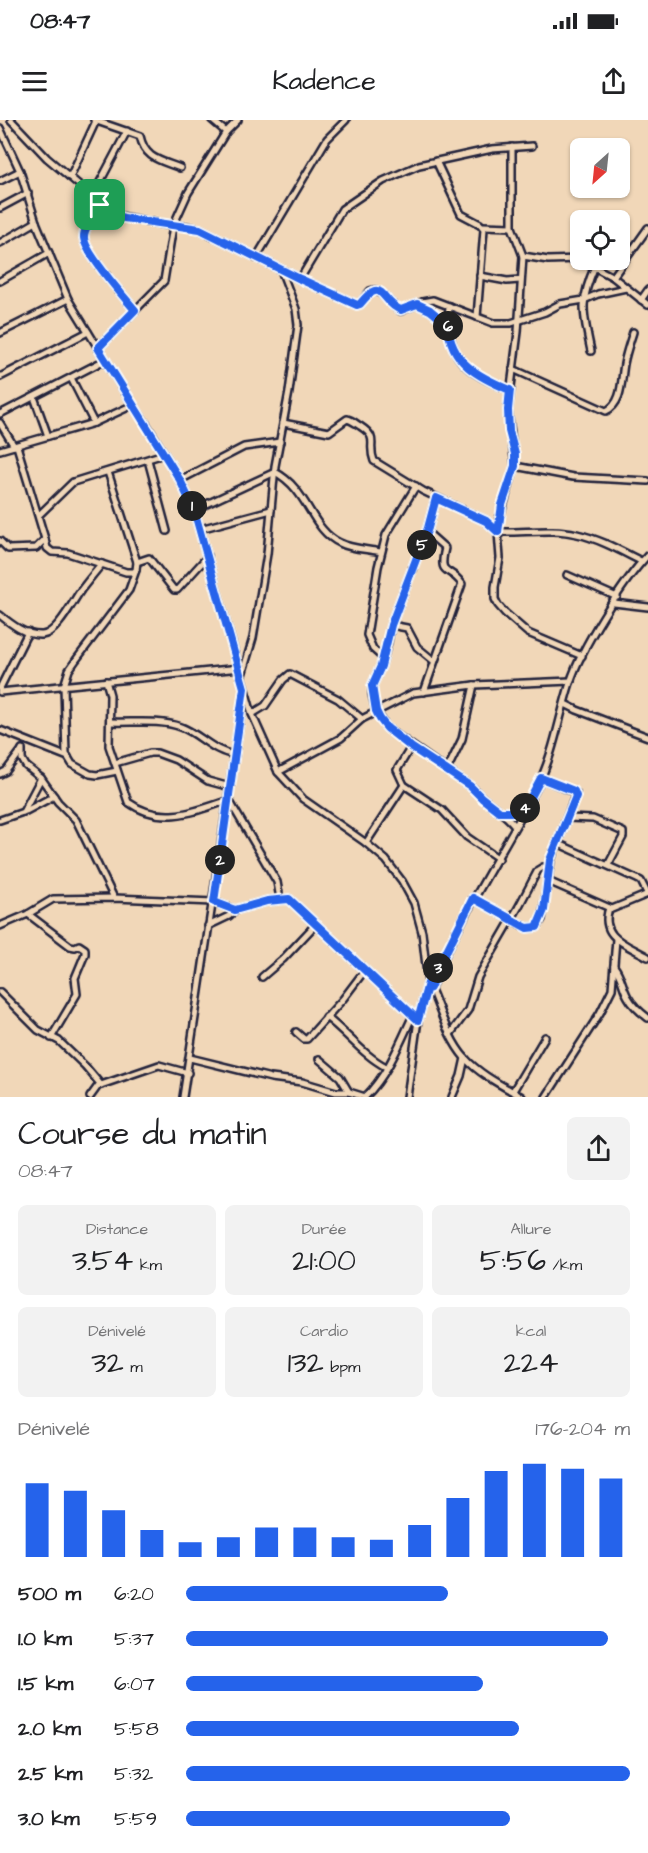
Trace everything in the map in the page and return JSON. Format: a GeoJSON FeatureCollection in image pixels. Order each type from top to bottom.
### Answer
{"type":"FeatureCollection","features":[{"type":"Feature","properties":{"kind":"street"},"geometry":{"type":"LineString","coordinates":[[11,120],[47,158],[100,205],[115,215],[200,229],[357,305],[370,291],[375,290],[380,292],[396,309],[401,310],[433,300],[501,324],[545,312],[560,303],[584,300],[598,294],[626,288]]}},
{"type":"Feature","properties":{"kind":"street"},"geometry":{"type":"LineString","coordinates":[[70,177],[95,120],[140,136],[142,146],[149,156],[180,168]]}},
{"type":"Feature","properties":{"kind":"street"},"geometry":{"type":"LineString","coordinates":[[212,120],[226,132]]}},
{"type":"Feature","properties":{"kind":"street"},"geometry":{"type":"LineString","coordinates":[[98,348],[155,292],[164,280],[173,226],[188,193],[226,132],[238,120]]}},
{"type":"Feature","properties":{"kind":"street"},"geometry":{"type":"LineString","coordinates":[[256,258],[327,139],[346,120]]}},
{"type":"Feature","properties":{"kind":"street"},"geometry":{"type":"LineString","coordinates":[[0,128],[20,171],[36,222],[68,299],[180,480],[194,510],[252,714],[278,772],[303,799],[366,843],[386,860],[402,881],[414,903],[422,932],[429,985],[451,1033],[465,1058],[522,1097]]}},
{"type":"Feature","properties":{"kind":"street"},"geometry":{"type":"LineString","coordinates":[[92,197],[127,131]]}},
{"type":"Feature","properties":{"kind":"street"},"geometry":{"type":"LineString","coordinates":[[300,279],[345,206],[395,175],[411,167],[474,152],[532,146]]}},
{"type":"Feature","properties":{"kind":"street"},"geometry":{"type":"LineString","coordinates":[[512,147],[512,227],[523,256],[508,410],[515,466],[502,505],[498,532],[500,558],[495,587],[498,605],[528,633],[582,656]]}},
{"type":"Feature","properties":{"kind":"street"},"geometry":{"type":"LineString","coordinates":[[436,161],[461,214],[483,226],[512,227]]}},
{"type":"Feature","properties":{"kind":"street"},"geometry":{"type":"LineString","coordinates":[[0,181],[20,171]]}},
{"type":"Feature","properties":{"kind":"street"},"geometry":{"type":"LineString","coordinates":[[0,207],[28,193]]}},
{"type":"Feature","properties":{"kind":"street"},"geometry":{"type":"LineString","coordinates":[[100,205],[84,232],[85,242],[95,259],[135,310]]}},
{"type":"Feature","properties":{"kind":"street"},"geometry":{"type":"LineString","coordinates":[[0,243],[36,222]]}},
{"type":"Feature","properties":{"kind":"street"},"geometry":{"type":"LineString","coordinates":[[477,317],[483,226]]}},
{"type":"Feature","properties":{"kind":"street"},"geometry":{"type":"LineString","coordinates":[[613,277],[648,228]]}},
{"type":"Feature","properties":{"kind":"street"},"geometry":{"type":"LineString","coordinates":[[0,280],[49,253]]}},
{"type":"Feature","properties":{"kind":"street"},"geometry":{"type":"LineString","coordinates":[[523,256],[548,261],[570,260]]}},
{"type":"Feature","properties":{"kind":"street"},"geometry":{"type":"LineString","coordinates":[[242,676],[253,638],[267,554],[275,472],[298,325],[296,309],[281,270]]}},
{"type":"Feature","properties":{"kind":"street"},"geometry":{"type":"LineString","coordinates":[[591,351],[585,326],[584,300],[593,270]]}},
{"type":"Feature","properties":{"kind":"street"},"geometry":{"type":"LineString","coordinates":[[602,270],[648,305]]}},
{"type":"Feature","properties":{"kind":"street"},"geometry":{"type":"LineString","coordinates":[[480,276],[507,281],[520,279]]}},
{"type":"Feature","properties":{"kind":"street"},"geometry":{"type":"LineString","coordinates":[[641,300],[648,290]]}},
{"type":"Feature","properties":{"kind":"street"},"geometry":{"type":"LineString","coordinates":[[0,333],[68,299]]}},
{"type":"Feature","properties":{"kind":"street"},"geometry":{"type":"LineString","coordinates":[[417,304],[430,310],[448,325]]}},
{"type":"Feature","properties":{"kind":"street"},"geometry":{"type":"LineString","coordinates":[[449,306],[449,338],[459,360],[488,381],[510,390]]}},
{"type":"Feature","properties":{"kind":"street"},"geometry":{"type":"LineString","coordinates":[[0,378],[88,332]]}},
{"type":"Feature","properties":{"kind":"street"},"geometry":{"type":"LineString","coordinates":[[513,369],[606,411],[611,409],[621,391],[624,364],[633,332]]}},
{"type":"Feature","properties":{"kind":"street"},"geometry":{"type":"LineString","coordinates":[[0,414],[105,360]]}},
{"type":"Feature","properties":{"kind":"street"},"geometry":{"type":"LineString","coordinates":[[71,378],[94,423]]}},
{"type":"Feature","properties":{"kind":"street"},"geometry":{"type":"LineString","coordinates":[[34,397],[48,436]]}},
{"type":"Feature","properties":{"kind":"street"},"geometry":{"type":"LineString","coordinates":[[0,450],[94,423],[133,405]]}},
{"type":"Feature","properties":{"kind":"street"},"geometry":{"type":"LineString","coordinates":[[283,423],[329,432],[347,419],[351,420],[369,431],[372,438],[371,452],[374,461],[436,498],[486,521],[498,532],[577,533],[641,561]]}},
{"type":"Feature","properties":{"kind":"street"},"geometry":{"type":"LineString","coordinates":[[0,423],[15,446],[39,515],[47,548],[52,552],[68,553],[126,572],[136,570]]}},
{"type":"Feature","properties":{"kind":"street"},"geometry":{"type":"LineString","coordinates":[[180,480],[244,447],[280,442]]}},
{"type":"Feature","properties":{"kind":"street"},"geometry":{"type":"LineString","coordinates":[[39,515],[74,482],[164,454]]}},
{"type":"Feature","properties":{"kind":"street"},"geometry":{"type":"LineString","coordinates":[[148,460],[167,531]]}},
{"type":"Feature","properties":{"kind":"street"},"geometry":{"type":"LineString","coordinates":[[515,466],[573,477],[648,481]]}},
{"type":"Feature","properties":{"kind":"street"},"geometry":{"type":"LineString","coordinates":[[108,472],[137,562],[136,570],[129,590],[69,670],[64,686],[66,754],[72,764],[90,774],[117,771]]}},
{"type":"Feature","properties":{"kind":"street"},"geometry":{"type":"LineString","coordinates":[[194,510],[275,472]]}},
{"type":"Feature","properties":{"kind":"street"},"geometry":{"type":"LineString","coordinates":[[275,472],[286,478],[296,488],[323,529],[332,538],[341,544],[381,552]]}},
{"type":"Feature","properties":{"kind":"street"},"geometry":{"type":"LineString","coordinates":[[383,658],[373,649],[367,635],[381,552],[394,519],[416,486]]}},
{"type":"Feature","properties":{"kind":"street"},"geometry":{"type":"LineString","coordinates":[[436,498],[427,532],[391,625],[383,658],[372,686],[376,711],[387,728],[411,747],[470,786],[515,826]]}},
{"type":"Feature","properties":{"kind":"street"},"geometry":{"type":"LineString","coordinates":[[200,529],[271,510]]}},
{"type":"Feature","properties":{"kind":"street"},"geometry":{"type":"LineString","coordinates":[[424,692],[462,584],[442,565],[446,548],[427,532]]}},
{"type":"Feature","properties":{"kind":"street"},"geometry":{"type":"LineString","coordinates":[[0,541],[8,549],[36,548],[45,539]]}},
{"type":"Feature","properties":{"kind":"street"},"geometry":{"type":"LineString","coordinates":[[407,1097],[418,1020],[429,985],[473,898],[499,859],[541,778],[553,747],[571,681],[582,656],[615,600],[641,561],[648,555]]}},
{"type":"Feature","properties":{"kind":"street"},"geometry":{"type":"LineString","coordinates":[[137,562],[149,558],[174,590],[177,590],[208,556]]}},
{"type":"Feature","properties":{"kind":"street"},"geometry":{"type":"LineString","coordinates":[[1,618],[28,632],[42,635],[51,631],[102,564]]}},
{"type":"Feature","properties":{"kind":"street"},"geometry":{"type":"LineString","coordinates":[[567,575],[615,600],[648,606]]}},
{"type":"Feature","properties":{"kind":"street"},"geometry":{"type":"LineString","coordinates":[[391,625],[406,628],[417,647],[434,661]]}},
{"type":"Feature","properties":{"kind":"street"},"geometry":{"type":"LineString","coordinates":[[28,632],[0,690],[64,686],[240,668]]}},
{"type":"Feature","properties":{"kind":"street"},"geometry":{"type":"LineString","coordinates":[[252,714],[265,706],[282,680],[290,674],[338,699],[362,719]]}},
{"type":"Feature","properties":{"kind":"street"},"geometry":{"type":"LineString","coordinates":[[106,681],[110,695],[109,746],[128,802],[135,807],[159,815],[191,813],[229,800]]}},
{"type":"Feature","properties":{"kind":"street"},"geometry":{"type":"LineString","coordinates":[[278,772],[341,738],[362,719],[413,693],[474,685],[571,681]]}},
{"type":"Feature","properties":{"kind":"street"},"geometry":{"type":"LineString","coordinates":[[447,770],[462,739],[474,685]]}},
{"type":"Feature","properties":{"kind":"street"},"geometry":{"type":"LineString","coordinates":[[183,1097],[208,926],[214,902],[244,688]]}},
{"type":"Feature","properties":{"kind":"street"},"geometry":{"type":"LineString","coordinates":[[565,704],[648,737]]}},
{"type":"Feature","properties":{"kind":"street"},"geometry":{"type":"LineString","coordinates":[[110,722],[150,722],[181,727],[208,745],[235,755]]}},
{"type":"Feature","properties":{"kind":"street"},"geometry":{"type":"LineString","coordinates":[[0,730],[68,757]]}},
{"type":"Feature","properties":{"kind":"street"},"geometry":{"type":"LineString","coordinates":[[0,774],[6,771],[28,742]]}},
{"type":"Feature","properties":{"kind":"street"},"geometry":{"type":"LineString","coordinates":[[411,747],[397,770],[404,786],[427,798],[442,810],[467,837],[499,859]]}},
{"type":"Feature","properties":{"kind":"street"},"geometry":{"type":"LineString","coordinates":[[22,749],[22,759],[26,766],[41,778],[76,820],[114,898]]}},
{"type":"Feature","properties":{"kind":"street"},"geometry":{"type":"LineString","coordinates":[[114,763],[157,753],[189,766],[208,781],[230,787]]}},
{"type":"Feature","properties":{"kind":"street"},"geometry":{"type":"LineString","coordinates":[[23,812],[41,778]]}},
{"type":"Feature","properties":{"kind":"street"},"geometry":{"type":"LineString","coordinates":[[473,898],[527,928],[537,927],[544,910],[549,869],[576,793],[541,778]]}},
{"type":"Feature","properties":{"kind":"street"},"geometry":{"type":"LineString","coordinates":[[366,843],[404,786]]}},
{"type":"Feature","properties":{"kind":"street"},"geometry":{"type":"LineString","coordinates":[[0,820],[23,812],[54,796]]}},
{"type":"Feature","properties":{"kind":"street"},"geometry":{"type":"LineString","coordinates":[[229,800],[277,882],[280,898]]}},
{"type":"Feature","properties":{"kind":"street"},"geometry":{"type":"LineString","coordinates":[[500,812],[524,810]]}},
{"type":"Feature","properties":{"kind":"street"},"geometry":{"type":"LineString","coordinates":[[567,818],[592,819],[623,832],[623,837],[608,865]]}},
{"type":"Feature","properties":{"kind":"street"},"geometry":{"type":"LineString","coordinates":[[548,881],[609,909],[615,909],[648,894],[641,881],[557,843]]}},
{"type":"Feature","properties":{"kind":"street"},"geometry":{"type":"LineString","coordinates":[[451,1033],[468,1010],[478,977],[538,870],[543,867],[549,869]]}},
{"type":"Feature","properties":{"kind":"street"},"geometry":{"type":"LineString","coordinates":[[0,926],[28,914],[53,899],[114,898],[214,902],[235,910]]}},
{"type":"Feature","properties":{"kind":"street"},"geometry":{"type":"LineString","coordinates":[[208,926],[229,916],[235,910],[280,898],[289,899],[418,1020]]}},
{"type":"Feature","properties":{"kind":"street"},"geometry":{"type":"LineString","coordinates":[[609,909],[606,921],[609,931],[616,939],[648,957]]}},
{"type":"Feature","properties":{"kind":"street"},"geometry":{"type":"LineString","coordinates":[[28,914],[70,946],[80,945],[85,949],[86,954],[75,978],[76,994],[51,1038]]}},
{"type":"Feature","properties":{"kind":"street"},"geometry":{"type":"LineString","coordinates":[[262,977],[283,959],[316,924]]}},
{"type":"Feature","properties":{"kind":"street"},"geometry":{"type":"LineString","coordinates":[[546,1097],[600,1013],[612,989],[616,939]]}},
{"type":"Feature","properties":{"kind":"street"},"geometry":{"type":"LineString","coordinates":[[614,966],[620,975],[627,996],[634,1006],[648,1018]]}},
{"type":"Feature","properties":{"kind":"street"},"geometry":{"type":"LineString","coordinates":[[296,1032],[307,1039],[343,999],[365,970]]}},
{"type":"Feature","properties":{"kind":"street"},"geometry":{"type":"LineString","coordinates":[[0,992],[38,1030],[59,1041],[101,1085]]}},
{"type":"Feature","properties":{"kind":"street"},"geometry":{"type":"LineString","coordinates":[[190,1058],[365,1097],[386,1068],[413,1015]]}},
{"type":"Feature","properties":{"kind":"street"},"geometry":{"type":"LineString","coordinates":[[326,1017],[357,1044],[367,1056],[386,1068]]}},
{"type":"Feature","properties":{"kind":"street"},"geometry":{"type":"LineString","coordinates":[[513,1091],[545,1037]]}},
{"type":"Feature","properties":{"kind":"street"},"geometry":{"type":"LineString","coordinates":[[452,1097],[465,1058]]}},
{"type":"Feature","properties":{"kind":"street"},"geometry":{"type":"LineString","coordinates":[[319,1059],[340,1077],[349,1092]]}},
{"type":"Feature","properties":{"kind":"street"},"geometry":{"type":"LineString","coordinates":[[90,1097],[101,1085],[159,1065],[188,1073]]}},
{"type":"Feature","properties":{"kind":"route"},"geometry":{"type":"LineString","coordinates":[[100,205],[124,218],[200,229],[357,305],[370,291],[375,290],[380,292],[396,309],[401,310],[417,304],[425,307],[448,325],[449,338],[459,360],[488,381],[510,390],[509,431],[515,454],[515,466],[502,505],[498,532],[486,521],[436,498],[428,528],[391,625],[381,666],[372,686],[372,694],[376,711],[387,728],[411,747],[470,786],[500,812],[524,810],[541,778],[574,791],[576,796],[550,860],[544,910],[537,927],[527,928],[473,898],[430,988],[428,983],[418,1020],[289,899],[267,901],[235,910],[214,902],[244,688],[194,510],[180,480],[98,348],[135,310],[95,259],[83,236],[100,205]]}}]}
